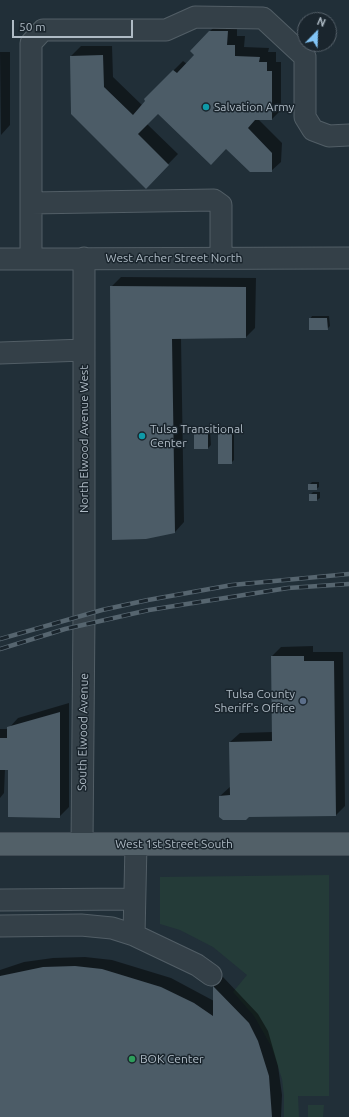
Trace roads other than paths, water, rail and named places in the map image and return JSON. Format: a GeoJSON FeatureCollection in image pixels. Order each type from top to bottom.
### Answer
{"type":"FeatureCollection","features":[{"type":"Feature","properties":{"kind":"main road","name":"West 1st Street South"},"geometry":{"type":"LineString","coordinates":[[0,844],[349,844]]}},
{"type":"Feature","properties":{"kind":"street"},"geometry":{"type":"LineString","coordinates":[[31,259],[31,43],[43,30],[166,30],[195,17],[263,18],[305,57],[305,117],[313,130],[329,136],[349,135]]}},
{"type":"Feature","properties":{"kind":"street"},"geometry":{"type":"LineString","coordinates":[[31,203],[214,200],[221,205],[221,258]]}},
{"type":"Feature","properties":{"kind":"street","name":"North Elwood Avenue West"},"geometry":{"type":"LineString","coordinates":[[84,258],[84,620]]}},
{"type":"Feature","properties":{"kind":"street","name":"West Archer Street North"},"geometry":{"type":"LineString","coordinates":[[0,259],[349,258]]}},
{"type":"Feature","properties":{"kind":"street"},"geometry":{"type":"LineString","coordinates":[[0,353],[84,350]]}},
{"type":"Feature","properties":{"kind":"street","name":"South Elwood Avenue"},"geometry":{"type":"LineString","coordinates":[[82,844],[84,620]]}},
{"type":"Feature","properties":{"kind":"street"},"geometry":{"type":"LineString","coordinates":[[134,935],[136,844]]}},
{"type":"Feature","properties":{"kind":"street"},"geometry":{"type":"LineString","coordinates":[[0,900],[134,899]]}},
{"type":"Feature","properties":{"kind":"street"},"geometry":{"type":"LineString","coordinates":[[0,926],[81,925],[112,928],[134,935],[197,965],[212,975]]}},
{"type":"Feature","properties":{"kind":"railway"},"geometry":{"type":"LineString","coordinates":[[0,639],[102,610],[148,600],[232,585],[349,574]]}},
{"type":"Feature","properties":{"kind":"railway"},"geometry":{"type":"LineString","coordinates":[[0,649],[65,629],[149,610],[288,588],[349,584]]}},
{"type":"Feature","properties":{"kind":"place","name":"Salvation Army"},"geometry":{"type":"Point","coordinates":[206,107]}},
{"type":"Feature","properties":{"kind":"place","name":"Tulsa Transitional Center"},"geometry":{"type":"Point","coordinates":[142,436]}},
{"type":"Feature","properties":{"kind":"place","name":"Tulsa County Sheriff's Office"},"geometry":{"type":"Point","coordinates":[303,701]}},
{"type":"Feature","properties":{"kind":"place","name":"BOK Center"},"geometry":{"type":"Point","coordinates":[132,1059]}}]}
